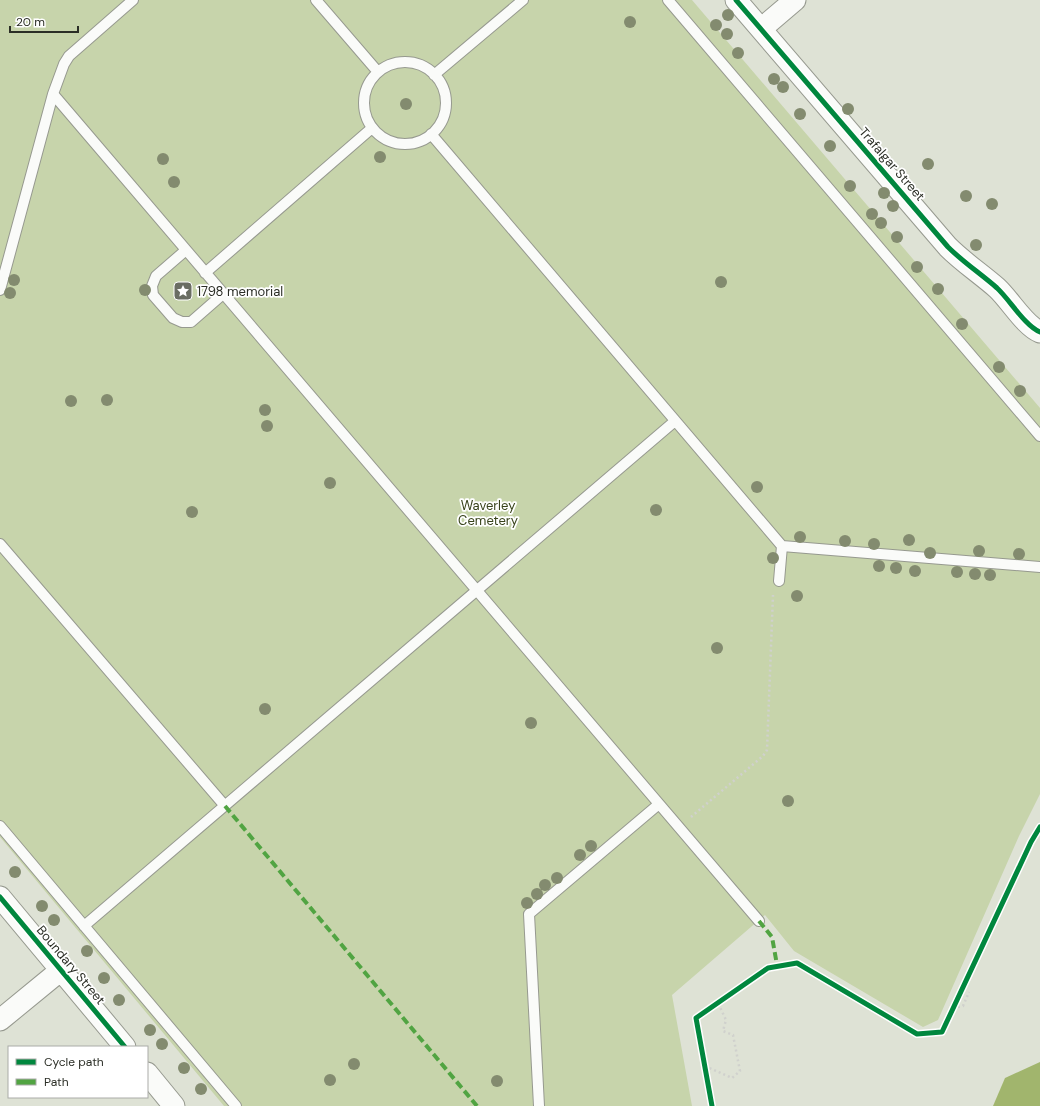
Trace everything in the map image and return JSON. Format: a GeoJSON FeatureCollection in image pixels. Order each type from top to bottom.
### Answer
{"type":"FeatureCollection","features":[{"type":"Feature","properties":{"kind":"street","name":"Trafalgar Street"},"geometry":{"type":"LineString","coordinates":[[736,0],[948,247],[963,261],[985,277],[999,290],[1031,326],[1040,332]]}},
{"type":"Feature","properties":{"kind":"street"},"geometry":{"type":"LineString","coordinates":[[761,29],[795,0]]}},
{"type":"Feature","properties":{"kind":"street","name":"Boundary Street"},"geometry":{"type":"LineString","coordinates":[[0,897],[124,1046]]}},
{"type":"Feature","properties":{"kind":"street"},"geometry":{"type":"LineString","coordinates":[[0,1020],[61,970]]}},
{"type":"Feature","properties":{"kind":"street"},"geometry":{"type":"LineString","coordinates":[[148,1074],[174,1106]]}},
{"type":"Feature","properties":{"kind":"lane"},"geometry":{"type":"LineString","coordinates":[[0,290],[53,94],[64,64],[68,56],[133,0]]}},
{"type":"Feature","properties":{"kind":"lane"},"geometry":{"type":"LineString","coordinates":[[316,0],[378,72]]}},
{"type":"Feature","properties":{"kind":"lane"},"geometry":{"type":"LineString","coordinates":[[434,75],[523,0]]}},
{"type":"Feature","properties":{"kind":"lane"},"geometry":{"type":"LineString","coordinates":[[668,0],[1040,436]]}},
{"type":"Feature","properties":{"kind":"lane"},"geometry":{"type":"LineString","coordinates":[[406,62],[419,65],[434,75],[442,86],[446,105],[440,124],[426,138],[413,143],[400,144],[382,137],[372,128],[366,117],[364,99],[367,87],[378,72],[388,65],[406,62]]}},
{"type":"Feature","properties":{"kind":"lane"},"geometry":{"type":"LineString","coordinates":[[53,94],[678,828],[759,921]]}},
{"type":"Feature","properties":{"kind":"lane"},"geometry":{"type":"LineString","coordinates":[[205,272],[372,128]]}},
{"type":"Feature","properties":{"kind":"lane"},"geometry":{"type":"LineString","coordinates":[[431,134],[782,546],[1040,567]]}},
{"type":"Feature","properties":{"kind":"lane"},"geometry":{"type":"LineString","coordinates":[[186,250],[156,276],[152,286],[154,295],[173,318],[182,322],[191,322],[223,294]]}},
{"type":"Feature","properties":{"kind":"lane"},"geometry":{"type":"LineString","coordinates":[[84,926],[675,421]]}},
{"type":"Feature","properties":{"kind":"lane"},"geometry":{"type":"LineString","coordinates":[[0,544],[225,806]]}},
{"type":"Feature","properties":{"kind":"lane"},"geometry":{"type":"LineString","coordinates":[[779,581],[782,546]]}},
{"type":"Feature","properties":{"kind":"lane"},"geometry":{"type":"LineString","coordinates":[[539,1106],[529,914],[659,804]]}},
{"type":"Feature","properties":{"kind":"lane"},"geometry":{"type":"LineString","coordinates":[[0,826],[236,1106]]}},
{"type":"Feature","properties":{"kind":"path"},"geometry":{"type":"LineString","coordinates":[[678,828],[763,756],[767,750],[772,598]]}},
{"type":"Feature","properties":{"kind":"path"},"geometry":{"type":"LineString","coordinates":[[712,1106],[696,1018],[768,968],[796,963],[917,1034],[942,1032],[1040,827]]}},
{"type":"Feature","properties":{"kind":"path"},"geometry":{"type":"LineString","coordinates":[[953,1008],[963,1006],[969,992]]}},
{"type":"Feature","properties":{"kind":"path"},"geometry":{"type":"LineString","coordinates":[[705,1066],[732,1078],[740,1071],[733,1034],[723,1031],[726,1020],[718,1003]]}},
{"type":"Feature","properties":{"kind":"green space","name":"Waverley Cemetery"},"geometry":{"type":"Polygon","coordinates":[[[0,0],[692,0],[1040,408],[1040,794],[1019,836],[938,1020],[923,1027],[794,951],[765,915],[672,995],[692,1106],[224,1106],[0,837],[0,0]]]}},
{"type":"Feature","properties":{"kind":"shaded area"},"geometry":{"type":"Polygon","coordinates":[[[1040,1062],[1040,1106],[993,1106],[1005,1078],[1040,1062]]]}},
{"type":"Feature","properties":{"kind":"marked path"},"geometry":{"type":"LineString","coordinates":[[225,806],[477,1106]]}},
{"type":"Feature","properties":{"kind":"marked path"},"geometry":{"type":"LineString","coordinates":[[759,921],[772,937],[777,965]]}},
{"type":"Feature","properties":{"kind":"cycle path"},"geometry":{"type":"LineString","coordinates":[[736,0],[948,247],[997,288],[1023,319],[1034,329],[1040,332]]}},
{"type":"Feature","properties":{"kind":"cycle path"},"geometry":{"type":"LineString","coordinates":[[712,1106],[696,1018],[768,968],[797,963],[917,1034],[942,1032],[1031,842],[1040,827]]}},
{"type":"Feature","properties":{"kind":"cycle path"},"geometry":{"type":"LineString","coordinates":[[0,897],[124,1046]]}},
{"type":"Feature","properties":{"kind":"place","name":"1798 memorial"},"geometry":{"type":"Point","coordinates":[183,291]}}]}
